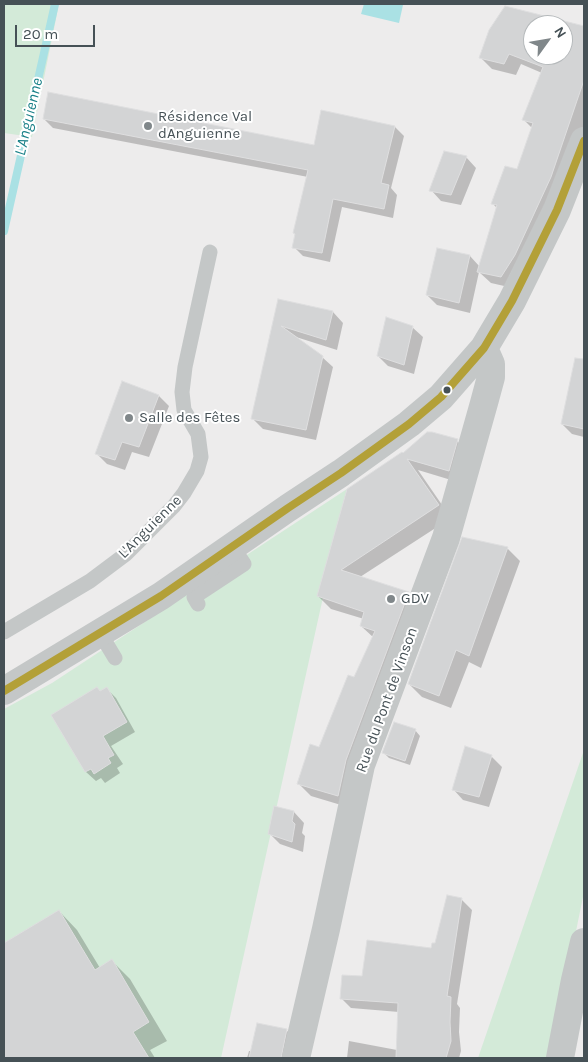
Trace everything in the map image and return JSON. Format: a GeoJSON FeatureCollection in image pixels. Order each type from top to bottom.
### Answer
{"type":"FeatureCollection","features":[{"type":"Feature","properties":{"kind":"street"},"geometry":{"type":"LineString","coordinates":[[4,691],[161,596],[288,508],[341,474],[410,424],[441,396],[484,348],[512,301],[557,210],[584,141]]}},
{"type":"Feature","properties":{"kind":"street","name":"Rue du Pont de Vinson"},"geometry":{"type":"LineString","coordinates":[[296,1058],[362,765],[446,538],[484,403],[491,364],[484,348]]}},
{"type":"Feature","properties":{"kind":"street"},"geometry":{"type":"LineString","coordinates":[[560,1058],[584,942]]}},
{"type":"Feature","properties":{"kind":"lane","name":"L'Anguienne"},"geometry":{"type":"LineString","coordinates":[[4,632],[90,580],[126,554],[174,506],[197,471],[201,457],[198,434],[184,410],[182,392],[210,252]]}},
{"type":"Feature","properties":{"kind":"lane"},"geometry":{"type":"LineString","coordinates":[[198,604],[194,597],[244,564],[232,546]]}},
{"type":"Feature","properties":{"kind":"lane"},"geometry":{"type":"LineString","coordinates":[[100,633],[115,658]]}},
{"type":"Feature","properties":{"kind":"green space"},"geometry":{"type":"Polygon","coordinates":[[[4,4],[59,4],[32,137],[4,133],[4,4]]]}},
{"type":"Feature","properties":{"kind":"green space"},"geometry":{"type":"Polygon","coordinates":[[[347,489],[221,1058],[4,1058],[4,709],[52,683],[347,489]]]}},
{"type":"Feature","properties":{"kind":"green space"},"geometry":{"type":"Polygon","coordinates":[[[584,750],[584,892],[550,1058],[478,1058],[584,750]]]}},
{"type":"Feature","properties":{"kind":"water"},"geometry":{"type":"Polygon","coordinates":[[[364,4],[403,5],[399,23],[361,14],[364,4]]]}},
{"type":"Feature","properties":{"kind":"building"},"geometry":{"type":"Polygon","coordinates":[[[505,6],[541,15],[523,15],[523,59],[509,54],[504,64],[479,58],[489,30],[505,6]]]}},
{"type":"Feature","properties":{"kind":"building"},"geometry":{"type":"Polygon","coordinates":[[[573,23],[584,26],[584,80],[551,177],[515,255],[501,277],[477,272],[497,205],[491,204],[505,166],[517,169],[533,123],[522,120],[543,67],[538,65],[573,65],[573,23]]]}},
{"type":"Feature","properties":{"kind":"building"},"geometry":{"type":"Polygon","coordinates":[[[48,92],[314,145],[321,110],[395,126],[381,183],[389,185],[384,209],[333,199],[322,253],[292,248],[295,234],[293,233],[308,170],[43,119],[48,92]]]}},
{"type":"Feature","properties":{"kind":"building"},"geometry":{"type":"Polygon","coordinates":[[[444,151],[467,156],[451,195],[429,191],[444,151]]]}},
{"type":"Feature","properties":{"kind":"building"},"geometry":{"type":"Polygon","coordinates":[[[437,248],[470,255],[459,303],[426,295],[437,248]]]}},
{"type":"Feature","properties":{"kind":"building"},"geometry":{"type":"Polygon","coordinates":[[[278,299],[333,311],[326,340],[281,326],[323,356],[306,430],[251,419],[278,299]]]}},
{"type":"Feature","properties":{"kind":"building"},"geometry":{"type":"Polygon","coordinates":[[[386,317],[413,326],[404,365],[377,356],[386,317]]]}},
{"type":"Feature","properties":{"kind":"building"},"geometry":{"type":"Polygon","coordinates":[[[575,358],[584,359],[584,429],[561,424],[575,358]]]}},
{"type":"Feature","properties":{"kind":"building","name":"Salle des Fêtes"},"geometry":{"type":"Polygon","coordinates":[[[122,381],[159,395],[139,447],[122,442],[115,460],[95,454],[122,381]]]}},
{"type":"Feature","properties":{"kind":"building"},"geometry":{"type":"Polygon","coordinates":[[[427,432],[458,439],[449,471],[407,459],[439,505],[341,570],[409,592],[346,760],[338,796],[297,784],[310,744],[319,747],[348,675],[354,677],[375,631],[360,626],[364,612],[317,596],[347,489],[403,453],[427,432]]]}},
{"type":"Feature","properties":{"kind":"building"},"geometry":{"type":"Polygon","coordinates":[[[462,537],[508,547],[469,656],[456,650],[439,696],[408,684],[462,537]]]}},
{"type":"Feature","properties":{"kind":"building"},"geometry":{"type":"Polygon","coordinates":[[[97,687],[100,691],[107,687],[127,722],[103,736],[114,755],[108,758],[111,763],[94,774],[91,769],[85,772],[51,715],[97,687]]]}},
{"type":"Feature","properties":{"kind":"building"},"geometry":{"type":"Polygon","coordinates":[[[394,722],[416,729],[405,761],[382,753],[394,722]]]}},
{"type":"Feature","properties":{"kind":"building"},"geometry":{"type":"Polygon","coordinates":[[[465,746],[492,755],[479,797],[452,790],[465,746]]]}},
{"type":"Feature","properties":{"kind":"building"},"geometry":{"type":"Polygon","coordinates":[[[274,806],[294,811],[292,821],[295,824],[292,842],[268,834],[274,806]]]}},
{"type":"Feature","properties":{"kind":"building"},"geometry":{"type":"Polygon","coordinates":[[[447,895],[462,898],[447,996],[451,997],[451,1041],[446,1058],[396,1058],[398,1003],[340,999],[342,975],[362,976],[367,940],[431,948],[432,943],[435,943],[447,895]]]}},
{"type":"Feature","properties":{"kind":"building"},"geometry":{"type":"Polygon","coordinates":[[[59,910],[95,970],[112,959],[149,1022],[133,1032],[149,1058],[4,1058],[4,943],[59,910]]]}},
{"type":"Feature","properties":{"kind":"building"},"geometry":{"type":"Polygon","coordinates":[[[257,1023],[287,1029],[281,1058],[249,1058],[257,1023]]]}},
{"type":"Feature","properties":{"kind":"waterway","name":"L'Anguienne"},"geometry":{"type":"LineString","coordinates":[[4,231],[55,4]]}},
{"type":"Feature","properties":{"kind":"transit line"},"geometry":{"type":"LineString","coordinates":[[4,691],[161,596],[341,473],[409,424],[441,397],[484,348],[512,301],[557,210],[584,141]]}},
{"type":"Feature","properties":{"kind":"place","name":"Résidence Val dAnguienne"},"geometry":{"type":"Point","coordinates":[148,126]}},
{"type":"Feature","properties":{"kind":"place","name":"Salle des Fêtes"},"geometry":{"type":"Point","coordinates":[129,418]}},
{"type":"Feature","properties":{"kind":"place","name":"GDV"},"geometry":{"type":"Point","coordinates":[391,599]}}]}
